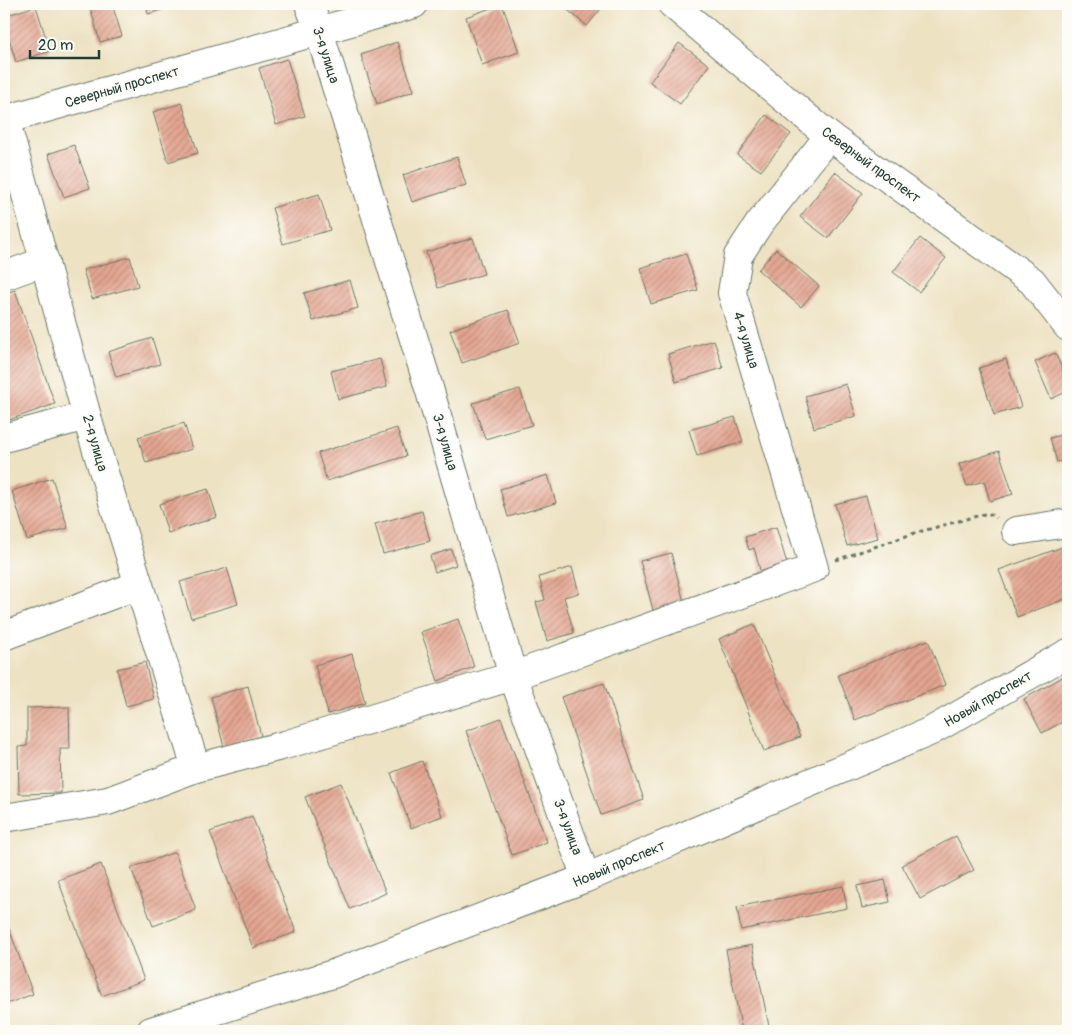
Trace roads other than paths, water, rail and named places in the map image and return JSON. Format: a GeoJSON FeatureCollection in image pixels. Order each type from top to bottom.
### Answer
{"type":"FeatureCollection","features":[{"type":"Feature","properties":{"kind":"street","name":"3-я улица"},"geometry":{"type":"LineString","coordinates":[[308,4],[320,31],[429,388],[513,676],[586,878]]}},
{"type":"Feature","properties":{"kind":"street","name":"Северный проспект"},"geometry":{"type":"LineString","coordinates":[[4,118],[414,4]]}},
{"type":"Feature","properties":{"kind":"street","name":"Северный проспект"},"geometry":{"type":"LineString","coordinates":[[672,4],[829,136],[1032,281],[1068,327]]}},
{"type":"Feature","properties":{"kind":"street","name":"2-я улица"},"geometry":{"type":"LineString","coordinates":[[4,118],[87,416],[196,768]]}},
{"type":"Feature","properties":{"kind":"street","name":"4-я улица"},"geometry":{"type":"LineString","coordinates":[[513,676],[814,568],[732,293],[738,256],[759,224],[829,136]]}},
{"type":"Feature","properties":{"kind":"street"},"geometry":{"type":"LineString","coordinates":[[4,276],[45,261]]}},
{"type":"Feature","properties":{"kind":"street"},"geometry":{"type":"LineString","coordinates":[[4,438],[87,416]]}},
{"type":"Feature","properties":{"kind":"street"},"geometry":{"type":"LineString","coordinates":[[1016,531],[1068,523]]}},
{"type":"Feature","properties":{"kind":"street"},"geometry":{"type":"LineString","coordinates":[[4,636],[138,585]]}},
{"type":"Feature","properties":{"kind":"street","name":"Новый проспект"},"geometry":{"type":"LineString","coordinates":[[151,1031],[333,974],[586,878],[931,731],[1068,653]]}},
{"type":"Feature","properties":{"kind":"street"},"geometry":{"type":"LineString","coordinates":[[4,818],[108,801],[196,768],[285,746],[513,676]]}}]}
